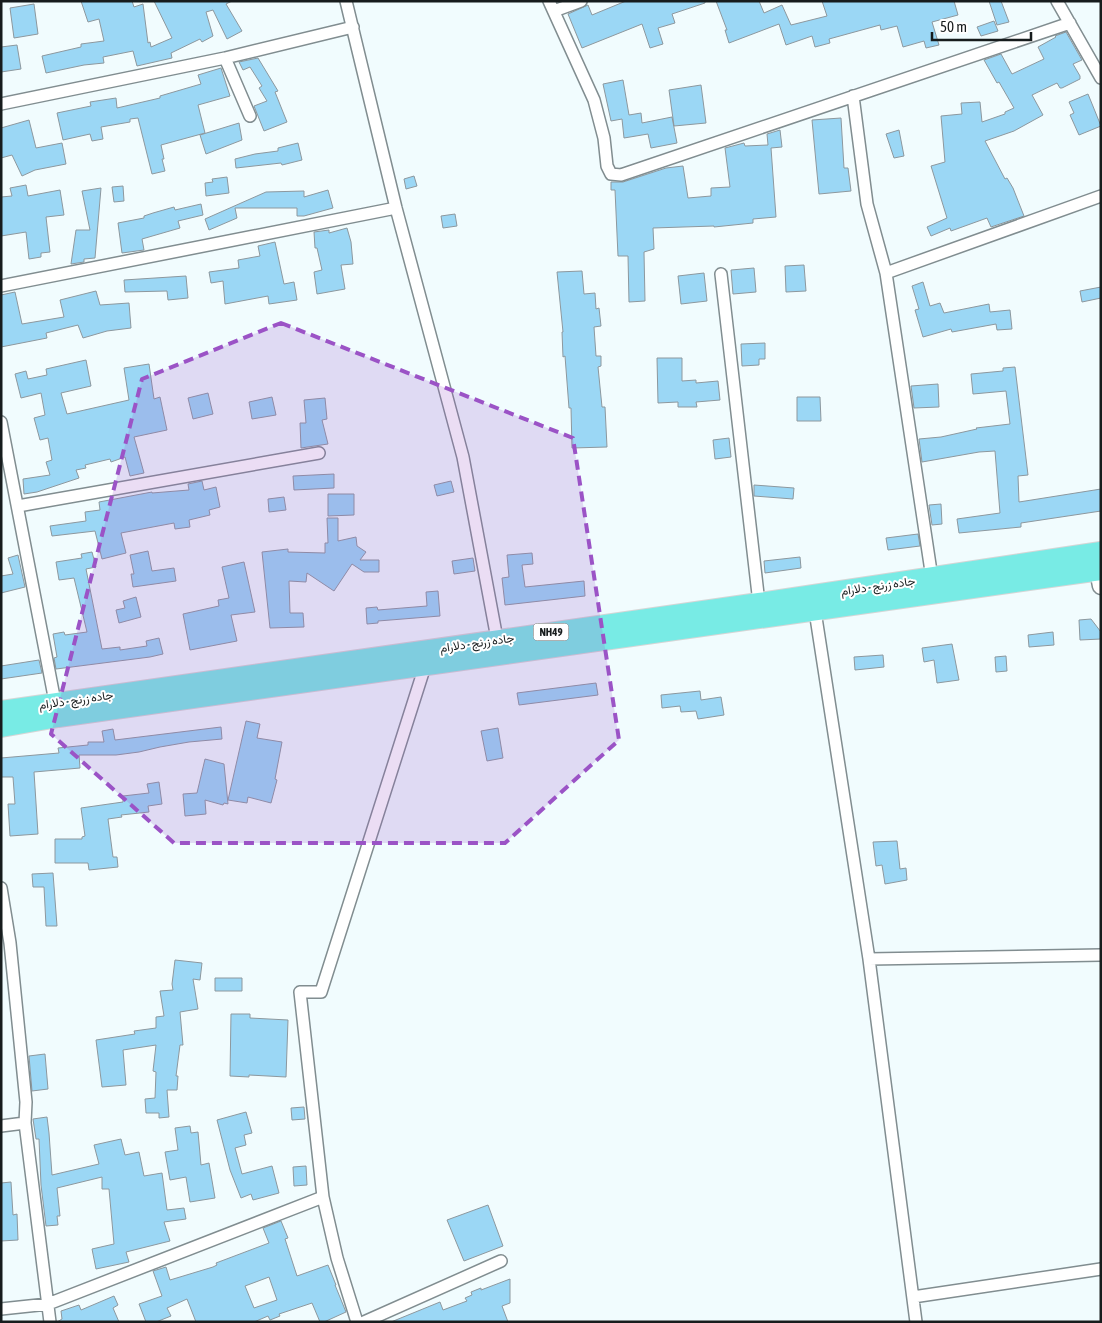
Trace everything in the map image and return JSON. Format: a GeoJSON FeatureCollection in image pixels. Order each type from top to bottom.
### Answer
{"type":"FeatureCollection","features":[{"type":"Feature","properties":{"kind":"highway","name":"جاده زرنج - دلارام"},"geometry":{"type":"LineString","coordinates":[[1,711],[56,710],[425,666],[498,648],[759,603],[932,578],[1099,566]]}},
{"type":"Feature","properties":{"kind":"highway","name":"جاده زرنج - دلارام"},"geometry":{"type":"LineString","coordinates":[[1,727],[56,710],[498,648],[815,611],[1099,566]]}},
{"type":"Feature","properties":{"kind":"street"},"geometry":{"type":"LineString","coordinates":[[346,1],[396,208],[463,457],[498,648]]}},
{"type":"Feature","properties":{"kind":"street"},"geometry":{"type":"LineString","coordinates":[[581,1],[551,6],[594,100],[604,138],[607,166],[610,174],[621,175],[1070,23]]}},
{"type":"Feature","properties":{"kind":"street"},"geometry":{"type":"LineString","coordinates":[[1057,1],[1101,78]]}},
{"type":"Feature","properties":{"kind":"street"},"geometry":{"type":"LineString","coordinates":[[1,104],[225,58],[353,28]]}},
{"type":"Feature","properties":{"kind":"street"},"geometry":{"type":"LineString","coordinates":[[225,58],[250,116]]}},
{"type":"Feature","properties":{"kind":"street"},"geometry":{"type":"LineString","coordinates":[[853,96],[867,204],[886,273],[932,578]]}},
{"type":"Feature","properties":{"kind":"street"},"geometry":{"type":"LineString","coordinates":[[886,273],[1101,196]]}},
{"type":"Feature","properties":{"kind":"street"},"geometry":{"type":"LineString","coordinates":[[1,286],[396,208]]}},
{"type":"Feature","properties":{"kind":"street"},"geometry":{"type":"LineString","coordinates":[[721,274],[759,603]]}},
{"type":"Feature","properties":{"kind":"street"},"geometry":{"type":"LineString","coordinates":[[1,422],[56,710]]}},
{"type":"Feature","properties":{"kind":"street"},"geometry":{"type":"LineString","coordinates":[[18,506],[319,453]]}},
{"type":"Feature","properties":{"kind":"street"},"geometry":{"type":"LineString","coordinates":[[815,611],[869,959],[916,1322]]}},
{"type":"Feature","properties":{"kind":"street"},"geometry":{"type":"LineString","coordinates":[[357,1322],[336,1258],[323,1196],[300,992],[321,992],[425,666]]}},
{"type":"Feature","properties":{"kind":"street"},"geometry":{"type":"LineString","coordinates":[[1,888],[6,944],[26,1102],[25,1123],[50,1322]]}},
{"type":"Feature","properties":{"kind":"street"},"geometry":{"type":"LineString","coordinates":[[869,959],[1101,955]]}},
{"type":"Feature","properties":{"kind":"street"},"geometry":{"type":"LineString","coordinates":[[1,1126],[25,1123]]}},
{"type":"Feature","properties":{"kind":"street"},"geometry":{"type":"LineString","coordinates":[[1,1309],[48,1304],[323,1196]]}},
{"type":"Feature","properties":{"kind":"street"},"geometry":{"type":"LineString","coordinates":[[364,1322],[501,1261]]}},
{"type":"Feature","properties":{"kind":"street"},"geometry":{"type":"LineString","coordinates":[[913,1297],[1101,1269]]}},
{"type":"Feature","properties":{"kind":"highlighted area"},"geometry":{"type":"Polygon","coordinates":[[[281,323],[573,438],[619,740],[505,843],[174,843],[51,734],[142,379],[281,323]]]}},
{"type":"Feature","properties":{"kind":"building"},"geometry":{"type":"Polygon","coordinates":[[[81,1],[132,1],[134,7],[143,4],[148,43],[150,42],[151,47],[172,38],[154,1],[232,1],[226,4],[242,31],[227,39],[213,10],[206,12],[213,36],[202,42],[200,39],[171,53],[172,58],[137,66],[133,51],[103,57],[104,63],[46,73],[42,56],[81,47],[81,44],[104,41],[99,19],[88,22],[81,1]]]}},
{"type":"Feature","properties":{"kind":"building"},"geometry":{"type":"Polygon","coordinates":[[[626,1],[705,1],[705,3],[672,14],[675,23],[658,28],[663,44],[650,48],[642,24],[582,48],[568,14],[588,5],[592,15],[626,1]]]}},
{"type":"Feature","properties":{"kind":"building"},"geometry":{"type":"Polygon","coordinates":[[[716,1],[759,1],[764,13],[782,5],[791,25],[827,16],[822,1],[954,1],[958,15],[932,22],[939,45],[926,48],[924,41],[903,47],[897,26],[881,30],[880,25],[829,39],[830,43],[815,47],[812,36],[786,45],[779,24],[729,43],[725,30],[727,30],[716,1]]]}},
{"type":"Feature","properties":{"kind":"building"},"geometry":{"type":"Polygon","coordinates":[[[989,1],[1001,1],[1009,22],[997,25],[989,1]]]}},
{"type":"Feature","properties":{"kind":"building"},"geometry":{"type":"Polygon","coordinates":[[[34,4],[38,34],[14,38],[10,8],[34,4]]]}},
{"type":"Feature","properties":{"kind":"building"},"geometry":{"type":"Polygon","coordinates":[[[994,21],[998,31],[981,36],[977,27],[994,21]]]}},
{"type":"Feature","properties":{"kind":"building"},"geometry":{"type":"Polygon","coordinates":[[[1066,32],[1082,60],[1073,64],[1080,79],[1062,88],[1057,83],[1032,95],[1043,115],[1014,131],[985,141],[1005,179],[1007,178],[1013,188],[1024,216],[991,227],[987,218],[951,231],[950,228],[931,236],[927,227],[947,218],[931,166],[945,162],[941,116],[962,114],[961,103],[980,102],[982,122],[1005,114],[1005,112],[1014,108],[984,60],[1001,54],[1012,74],[1044,59],[1038,47],[1055,36],[1066,32]]]}},
{"type":"Feature","properties":{"kind":"building"},"geometry":{"type":"Polygon","coordinates":[[[17,45],[21,69],[1,72],[1,47],[17,45]]]}},
{"type":"Feature","properties":{"kind":"building"},"geometry":{"type":"Polygon","coordinates":[[[258,58],[278,91],[275,92],[287,122],[264,131],[254,106],[267,101],[259,88],[262,86],[250,67],[243,70],[239,62],[258,58]]]}},
{"type":"Feature","properties":{"kind":"building"},"geometry":{"type":"Polygon","coordinates":[[[221,68],[230,96],[198,105],[205,133],[161,145],[165,171],[152,174],[138,118],[130,119],[130,122],[101,127],[103,139],[92,141],[90,134],[63,140],[57,113],[91,106],[90,102],[116,98],[117,108],[160,98],[160,96],[201,84],[198,75],[221,68]]]}},
{"type":"Feature","properties":{"kind":"building"},"geometry":{"type":"Polygon","coordinates":[[[623,80],[629,115],[641,113],[642,123],[672,117],[677,143],[651,148],[648,134],[624,138],[622,119],[611,121],[603,84],[623,80]]]}},
{"type":"Feature","properties":{"kind":"building"},"geometry":{"type":"Polygon","coordinates":[[[701,85],[706,123],[674,126],[669,90],[701,85]]]}},
{"type":"Feature","properties":{"kind":"building"},"geometry":{"type":"Polygon","coordinates":[[[1088,94],[1101,126],[1079,135],[1070,115],[1074,113],[1069,102],[1088,94]]]}},
{"type":"Feature","properties":{"kind":"building"},"geometry":{"type":"Polygon","coordinates":[[[841,118],[844,168],[848,168],[851,191],[819,194],[812,120],[841,118]]]}},
{"type":"Feature","properties":{"kind":"building"},"geometry":{"type":"Polygon","coordinates":[[[29,120],[36,148],[62,143],[66,164],[35,170],[22,176],[12,155],[1,158],[1,128],[29,120]]]}},
{"type":"Feature","properties":{"kind":"building"},"geometry":{"type":"Polygon","coordinates":[[[239,123],[242,140],[206,154],[200,135],[239,123]]]}},
{"type":"Feature","properties":{"kind":"building"},"geometry":{"type":"Polygon","coordinates":[[[780,130],[782,147],[771,148],[776,217],[753,219],[753,223],[714,227],[653,228],[654,249],[644,252],[645,301],[629,302],[628,256],[618,256],[615,190],[611,190],[611,182],[623,182],[666,168],[683,166],[688,198],[711,196],[711,188],[730,187],[725,148],[744,143],[745,146],[768,145],[767,134],[780,130]]]}},
{"type":"Feature","properties":{"kind":"building"},"geometry":{"type":"Polygon","coordinates":[[[899,130],[904,156],[894,158],[886,134],[899,130]]]}},
{"type":"Feature","properties":{"kind":"building"},"geometry":{"type":"Polygon","coordinates":[[[298,143],[302,160],[282,165],[281,163],[236,168],[235,159],[278,151],[278,148],[298,143]]]}},
{"type":"Feature","properties":{"kind":"building"},"geometry":{"type":"Polygon","coordinates":[[[414,176],[417,186],[406,189],[404,179],[414,176]]]}},
{"type":"Feature","properties":{"kind":"building"},"geometry":{"type":"Polygon","coordinates":[[[227,177],[229,193],[206,196],[205,183],[213,182],[212,179],[227,177]]]}},
{"type":"Feature","properties":{"kind":"building"},"geometry":{"type":"Polygon","coordinates":[[[26,185],[28,196],[60,190],[64,215],[46,217],[50,252],[41,253],[41,257],[29,259],[26,232],[1,236],[1,197],[12,196],[10,188],[26,185]]]}},
{"type":"Feature","properties":{"kind":"building"},"geometry":{"type":"Polygon","coordinates":[[[123,186],[124,201],[114,202],[112,187],[123,186]]]}},
{"type":"Feature","properties":{"kind":"building"},"geometry":{"type":"Polygon","coordinates":[[[101,188],[95,258],[84,259],[84,262],[71,264],[76,230],[90,230],[82,191],[101,188]]]}},
{"type":"Feature","properties":{"kind":"building"},"geometry":{"type":"Polygon","coordinates":[[[328,190],[333,208],[304,216],[297,216],[297,208],[235,208],[237,218],[209,230],[205,219],[266,192],[304,191],[304,197],[328,190]]]}},
{"type":"Feature","properties":{"kind":"building"},"geometry":{"type":"Polygon","coordinates":[[[201,204],[203,215],[178,221],[180,228],[142,239],[144,250],[122,253],[118,223],[144,218],[144,216],[174,207],[175,210],[201,204]]]}},
{"type":"Feature","properties":{"kind":"building"},"geometry":{"type":"Polygon","coordinates":[[[455,214],[457,226],[443,228],[441,216],[455,214]]]}},
{"type":"Feature","properties":{"kind":"building"},"geometry":{"type":"Polygon","coordinates":[[[347,228],[351,242],[353,264],[341,265],[345,289],[317,294],[314,272],[322,270],[317,248],[315,248],[314,232],[329,230],[329,233],[347,228]]]}},
{"type":"Feature","properties":{"kind":"building"},"geometry":{"type":"Polygon","coordinates":[[[275,242],[284,284],[294,282],[297,300],[269,304],[268,296],[225,304],[223,281],[211,283],[209,272],[239,268],[238,260],[260,256],[258,246],[275,242]]]}},
{"type":"Feature","properties":{"kind":"building"},"geometry":{"type":"Polygon","coordinates":[[[804,265],[806,291],[786,292],[785,266],[804,265]]]}},
{"type":"Feature","properties":{"kind":"building"},"geometry":{"type":"Polygon","coordinates":[[[754,268],[756,292],[733,294],[731,270],[754,268]]]}},
{"type":"Feature","properties":{"kind":"building"},"geometry":{"type":"Polygon","coordinates":[[[582,271],[584,294],[595,293],[596,309],[599,308],[601,326],[594,327],[596,356],[601,356],[601,366],[598,367],[602,407],[605,407],[607,447],[572,448],[571,408],[569,408],[565,356],[563,357],[563,332],[557,272],[582,271]]]}},
{"type":"Feature","properties":{"kind":"building"},"geometry":{"type":"Polygon","coordinates":[[[704,273],[707,301],[681,304],[678,276],[704,273]]]}},
{"type":"Feature","properties":{"kind":"building"},"geometry":{"type":"Polygon","coordinates":[[[186,276],[188,298],[168,300],[167,291],[125,292],[124,280],[186,276]]]}},
{"type":"Feature","properties":{"kind":"building"},"geometry":{"type":"Polygon","coordinates":[[[923,282],[930,306],[940,303],[944,313],[989,304],[990,312],[1010,310],[1012,329],[997,330],[996,324],[952,332],[951,329],[923,337],[915,310],[919,309],[912,286],[923,282]]]}},
{"type":"Feature","properties":{"kind":"building"},"geometry":{"type":"Polygon","coordinates":[[[1101,287],[1101,298],[1082,302],[1080,291],[1101,287]]]}},
{"type":"Feature","properties":{"kind":"building"},"geometry":{"type":"Polygon","coordinates":[[[96,291],[100,305],[129,303],[131,328],[107,331],[83,338],[78,325],[46,333],[47,338],[1,347],[1,295],[15,292],[22,324],[64,317],[60,300],[96,291]]]}},
{"type":"Feature","properties":{"kind":"building"},"geometry":{"type":"Polygon","coordinates":[[[765,343],[765,359],[759,359],[759,365],[742,366],[741,344],[765,343]]]}},
{"type":"Feature","properties":{"kind":"building"},"geometry":{"type":"Polygon","coordinates":[[[657,358],[682,358],[682,381],[696,380],[696,383],[718,381],[720,400],[696,402],[697,407],[678,407],[678,402],[658,403],[657,358]]]}},
{"type":"Feature","properties":{"kind":"building"},"geometry":{"type":"Polygon","coordinates":[[[86,360],[91,386],[61,393],[67,414],[129,400],[124,368],[149,364],[154,399],[160,397],[167,430],[134,437],[144,473],[130,476],[125,457],[111,462],[110,459],[85,465],[86,468],[76,470],[79,478],[37,492],[24,494],[23,479],[50,475],[46,462],[52,460],[48,438],[40,440],[34,418],[45,415],[41,393],[21,398],[15,374],[26,371],[28,379],[47,375],[46,369],[86,360]]]}},
{"type":"Feature","properties":{"kind":"building"},"geometry":{"type":"Polygon","coordinates":[[[1015,367],[1028,475],[1018,476],[1019,502],[1101,489],[1101,511],[1021,523],[1021,527],[959,533],[957,519],[1000,513],[995,451],[922,462],[919,439],[941,437],[976,428],[1010,424],[1006,391],[973,394],[971,374],[1003,371],[1003,368],[1015,367]]]}},
{"type":"Feature","properties":{"kind":"building"},"geometry":{"type":"Polygon","coordinates":[[[938,384],[939,407],[914,408],[911,386],[938,384]]]}},
{"type":"Feature","properties":{"kind":"building"},"geometry":{"type":"Polygon","coordinates":[[[208,393],[213,414],[193,419],[188,398],[208,393]]]}},
{"type":"Feature","properties":{"kind":"building"},"geometry":{"type":"Polygon","coordinates":[[[272,397],[276,415],[252,419],[249,402],[272,397]]]}},
{"type":"Feature","properties":{"kind":"building"},"geometry":{"type":"Polygon","coordinates":[[[797,397],[820,397],[821,421],[797,421],[797,397]]]}},
{"type":"Feature","properties":{"kind":"building"},"geometry":{"type":"Polygon","coordinates":[[[325,398],[327,419],[322,420],[328,444],[301,448],[300,423],[306,423],[304,400],[325,398]]]}},
{"type":"Feature","properties":{"kind":"building"},"geometry":{"type":"Polygon","coordinates":[[[729,438],[731,457],[715,459],[713,440],[729,438]]]}},
{"type":"Feature","properties":{"kind":"building"},"geometry":{"type":"Polygon","coordinates":[[[334,474],[334,488],[294,490],[293,476],[334,474]]]}},
{"type":"Feature","properties":{"kind":"building"},"geometry":{"type":"Polygon","coordinates":[[[202,481],[204,490],[216,487],[220,507],[209,510],[210,515],[189,520],[190,527],[175,529],[174,523],[121,533],[126,553],[102,559],[95,531],[52,536],[50,526],[86,521],[85,512],[100,510],[99,502],[152,492],[189,490],[188,484],[202,481]]]}},
{"type":"Feature","properties":{"kind":"building"},"geometry":{"type":"Polygon","coordinates":[[[451,481],[454,492],[437,496],[434,485],[451,481]]]}},
{"type":"Feature","properties":{"kind":"building"},"geometry":{"type":"Polygon","coordinates":[[[754,485],[794,488],[793,499],[754,496],[754,485]]]}},
{"type":"Feature","properties":{"kind":"building"},"geometry":{"type":"Polygon","coordinates":[[[328,494],[354,494],[354,515],[328,516],[328,494]]]}},
{"type":"Feature","properties":{"kind":"building"},"geometry":{"type":"Polygon","coordinates":[[[284,497],[286,510],[269,512],[268,499],[284,497]]]}},
{"type":"Feature","properties":{"kind":"building"},"geometry":{"type":"Polygon","coordinates":[[[941,504],[942,524],[932,525],[929,505],[941,504]]]}},
{"type":"Feature","properties":{"kind":"building"},"geometry":{"type":"Polygon","coordinates":[[[327,518],[338,518],[338,541],[356,537],[357,546],[366,552],[360,560],[379,560],[379,572],[364,572],[352,564],[334,591],[307,573],[306,582],[289,581],[290,613],[303,613],[304,627],[270,628],[262,552],[288,549],[288,552],[325,553],[325,543],[328,543],[327,518]]]}},
{"type":"Feature","properties":{"kind":"building"},"geometry":{"type":"Polygon","coordinates":[[[918,534],[920,546],[888,550],[886,538],[918,534]]]}},
{"type":"Feature","properties":{"kind":"building"},"geometry":{"type":"Polygon","coordinates":[[[148,551],[152,571],[174,568],[176,581],[133,587],[131,574],[134,574],[130,555],[148,551]]]}},
{"type":"Feature","properties":{"kind":"building"},"geometry":{"type":"Polygon","coordinates":[[[92,552],[96,567],[86,569],[102,649],[120,647],[120,650],[147,646],[146,641],[159,638],[163,654],[56,669],[54,658],[57,657],[53,634],[64,632],[65,635],[87,632],[74,578],[59,580],[56,562],[82,558],[81,554],[92,552]]]}},
{"type":"Feature","properties":{"kind":"building"},"geometry":{"type":"Polygon","coordinates":[[[532,553],[533,564],[522,565],[525,587],[584,581],[585,596],[505,605],[502,578],[509,577],[507,555],[532,553]]]}},
{"type":"Feature","properties":{"kind":"building"},"geometry":{"type":"Polygon","coordinates":[[[18,555],[25,587],[1,593],[1,576],[13,574],[8,558],[18,555]]]}},
{"type":"Feature","properties":{"kind":"building"},"geometry":{"type":"Polygon","coordinates":[[[800,557],[801,568],[765,573],[764,561],[800,557]]]}},
{"type":"Feature","properties":{"kind":"building"},"geometry":{"type":"Polygon","coordinates":[[[473,558],[475,571],[454,574],[452,561],[473,558]]]}},
{"type":"Feature","properties":{"kind":"building"},"geometry":{"type":"Polygon","coordinates":[[[244,562],[255,612],[231,615],[237,641],[190,650],[183,614],[219,606],[218,600],[229,598],[222,567],[244,562]]]}},
{"type":"Feature","properties":{"kind":"building"},"geometry":{"type":"Polygon","coordinates":[[[438,591],[440,616],[378,621],[378,623],[367,624],[366,608],[377,607],[378,610],[427,606],[426,592],[438,591]]]}},
{"type":"Feature","properties":{"kind":"building"},"geometry":{"type":"Polygon","coordinates":[[[136,597],[141,617],[119,623],[116,610],[125,608],[123,601],[136,597]]]}},
{"type":"Feature","properties":{"kind":"building"},"geometry":{"type":"Polygon","coordinates":[[[1091,619],[1101,632],[1101,639],[1080,640],[1079,620],[1091,619]]]}},
{"type":"Feature","properties":{"kind":"building"},"geometry":{"type":"Polygon","coordinates":[[[1053,632],[1054,645],[1029,647],[1028,635],[1053,632]]]}},
{"type":"Feature","properties":{"kind":"building"},"geometry":{"type":"Polygon","coordinates":[[[952,644],[959,680],[937,683],[934,660],[924,662],[922,648],[952,644]]]}},
{"type":"Feature","properties":{"kind":"building"},"geometry":{"type":"Polygon","coordinates":[[[883,655],[884,667],[855,670],[854,657],[883,655]]]}},
{"type":"Feature","properties":{"kind":"building"},"geometry":{"type":"Polygon","coordinates":[[[1006,656],[1007,671],[996,672],[995,657],[1006,656]]]}},
{"type":"Feature","properties":{"kind":"building"},"geometry":{"type":"Polygon","coordinates":[[[39,660],[42,673],[1,679],[1,666],[39,660]]]}},
{"type":"Feature","properties":{"kind":"building"},"geometry":{"type":"Polygon","coordinates":[[[596,683],[598,695],[519,705],[517,693],[596,683]]]}},
{"type":"Feature","properties":{"kind":"building"},"geometry":{"type":"Polygon","coordinates":[[[700,691],[701,700],[721,697],[724,715],[698,719],[696,711],[681,712],[680,706],[662,708],[661,695],[700,691]]]}},
{"type":"Feature","properties":{"kind":"building"},"geometry":{"type":"Polygon","coordinates":[[[246,721],[260,724],[257,738],[282,742],[275,779],[277,780],[271,803],[248,797],[247,803],[228,800],[246,721]]]}},
{"type":"Feature","properties":{"kind":"building"},"geometry":{"type":"Polygon","coordinates":[[[221,727],[222,739],[189,742],[116,755],[79,755],[80,768],[34,772],[38,834],[10,836],[8,804],[15,804],[13,777],[1,777],[1,758],[59,753],[58,748],[88,745],[88,742],[104,742],[102,731],[113,729],[115,740],[221,727]]]}},
{"type":"Feature","properties":{"kind":"building"},"geometry":{"type":"Polygon","coordinates":[[[498,728],[503,758],[487,761],[481,731],[498,728]]]}},
{"type":"Feature","properties":{"kind":"building"},"geometry":{"type":"Polygon","coordinates":[[[205,759],[224,764],[228,804],[224,803],[223,805],[205,800],[206,814],[185,816],[183,794],[197,793],[205,759]]]}},
{"type":"Feature","properties":{"kind":"building"},"geometry":{"type":"Polygon","coordinates":[[[159,782],[162,804],[148,806],[149,812],[121,815],[122,817],[108,819],[113,857],[117,857],[118,867],[89,870],[88,863],[55,863],[55,839],[82,839],[85,836],[81,808],[123,802],[123,796],[149,793],[147,784],[159,782]]]}},
{"type":"Feature","properties":{"kind":"building"},"geometry":{"type":"Polygon","coordinates":[[[897,841],[900,869],[906,868],[907,880],[885,884],[882,865],[876,866],[873,842],[897,841]]]}},
{"type":"Feature","properties":{"kind":"building"},"geometry":{"type":"Polygon","coordinates":[[[53,873],[57,926],[46,926],[44,887],[33,887],[32,874],[53,873]]]}},
{"type":"Feature","properties":{"kind":"building"},"geometry":{"type":"Polygon","coordinates":[[[175,960],[202,963],[200,980],[193,979],[198,1009],[180,1012],[183,1045],[180,1045],[176,1076],[178,1076],[177,1090],[167,1090],[169,1117],[159,1118],[159,1113],[146,1113],[145,1099],[155,1098],[156,1072],[153,1071],[156,1045],[123,1050],[126,1085],[102,1087],[96,1040],[135,1034],[134,1031],[156,1028],[156,1017],[164,1016],[160,991],[173,990],[175,960]]]}},
{"type":"Feature","properties":{"kind":"building"},"geometry":{"type":"Polygon","coordinates":[[[215,978],[242,978],[242,991],[215,991],[215,978]]]}},
{"type":"Feature","properties":{"kind":"building"},"geometry":{"type":"Polygon","coordinates":[[[231,1014],[250,1014],[250,1018],[288,1020],[286,1077],[230,1076],[231,1014]]]}},
{"type":"Feature","properties":{"kind":"building"},"geometry":{"type":"Polygon","coordinates":[[[45,1054],[48,1089],[32,1091],[29,1056],[45,1054]]]}},
{"type":"Feature","properties":{"kind":"building"},"geometry":{"type":"Polygon","coordinates":[[[304,1107],[305,1119],[292,1120],[291,1108],[304,1107]]]}},
{"type":"Feature","properties":{"kind":"building"},"geometry":{"type":"Polygon","coordinates":[[[246,1112],[252,1133],[244,1135],[246,1145],[235,1148],[242,1174],[272,1166],[279,1193],[253,1200],[251,1194],[241,1198],[230,1170],[217,1120],[246,1112]]]}},
{"type":"Feature","properties":{"kind":"building"},"geometry":{"type":"Polygon","coordinates":[[[47,1117],[52,1175],[99,1164],[94,1145],[121,1139],[125,1155],[139,1152],[144,1176],[162,1173],[167,1210],[184,1208],[186,1219],[164,1222],[170,1241],[126,1252],[129,1262],[96,1269],[92,1249],[114,1244],[109,1189],[102,1189],[102,1177],[57,1188],[60,1216],[57,1216],[58,1225],[46,1226],[41,1185],[39,1139],[36,1139],[33,1119],[47,1117]]]}},
{"type":"Feature","properties":{"kind":"building"},"geometry":{"type":"Polygon","coordinates":[[[190,1126],[191,1133],[198,1132],[201,1165],[209,1163],[215,1198],[190,1202],[186,1177],[170,1180],[165,1152],[178,1150],[175,1128],[190,1126]]]}},
{"type":"Feature","properties":{"kind":"building"},"geometry":{"type":"Polygon","coordinates":[[[306,1166],[307,1185],[294,1186],[293,1167],[306,1166]]]}},
{"type":"Feature","properties":{"kind":"building"},"geometry":{"type":"Polygon","coordinates":[[[11,1182],[13,1215],[17,1214],[18,1240],[1,1241],[1,1183],[11,1182]]]}},
{"type":"Feature","properties":{"kind":"building"},"geometry":{"type":"Polygon","coordinates":[[[488,1205],[503,1246],[464,1261],[447,1220],[488,1205]]]}},
{"type":"Feature","properties":{"kind":"building"},"geometry":{"type":"Polygon","coordinates":[[[281,1221],[288,1238],[285,1239],[297,1276],[328,1265],[346,1312],[320,1322],[312,1303],[279,1314],[280,1316],[270,1320],[268,1316],[254,1322],[196,1322],[187,1299],[167,1308],[171,1316],[156,1322],[146,1322],[139,1304],[162,1296],[153,1271],[166,1267],[170,1280],[213,1267],[217,1265],[216,1263],[269,1243],[263,1228],[281,1221]],[[269,1277],[245,1286],[254,1308],[277,1300],[269,1277]]]}},
{"type":"Feature","properties":{"kind":"building"},"geometry":{"type":"Polygon","coordinates":[[[510,1279],[510,1303],[502,1306],[508,1322],[391,1322],[440,1302],[443,1310],[467,1301],[465,1298],[472,1295],[471,1292],[510,1279]]]}},
{"type":"Feature","properties":{"kind":"building"},"geometry":{"type":"Polygon","coordinates":[[[114,1296],[118,1305],[113,1308],[119,1322],[57,1322],[62,1319],[61,1311],[79,1305],[81,1310],[114,1296]]]}}]}
